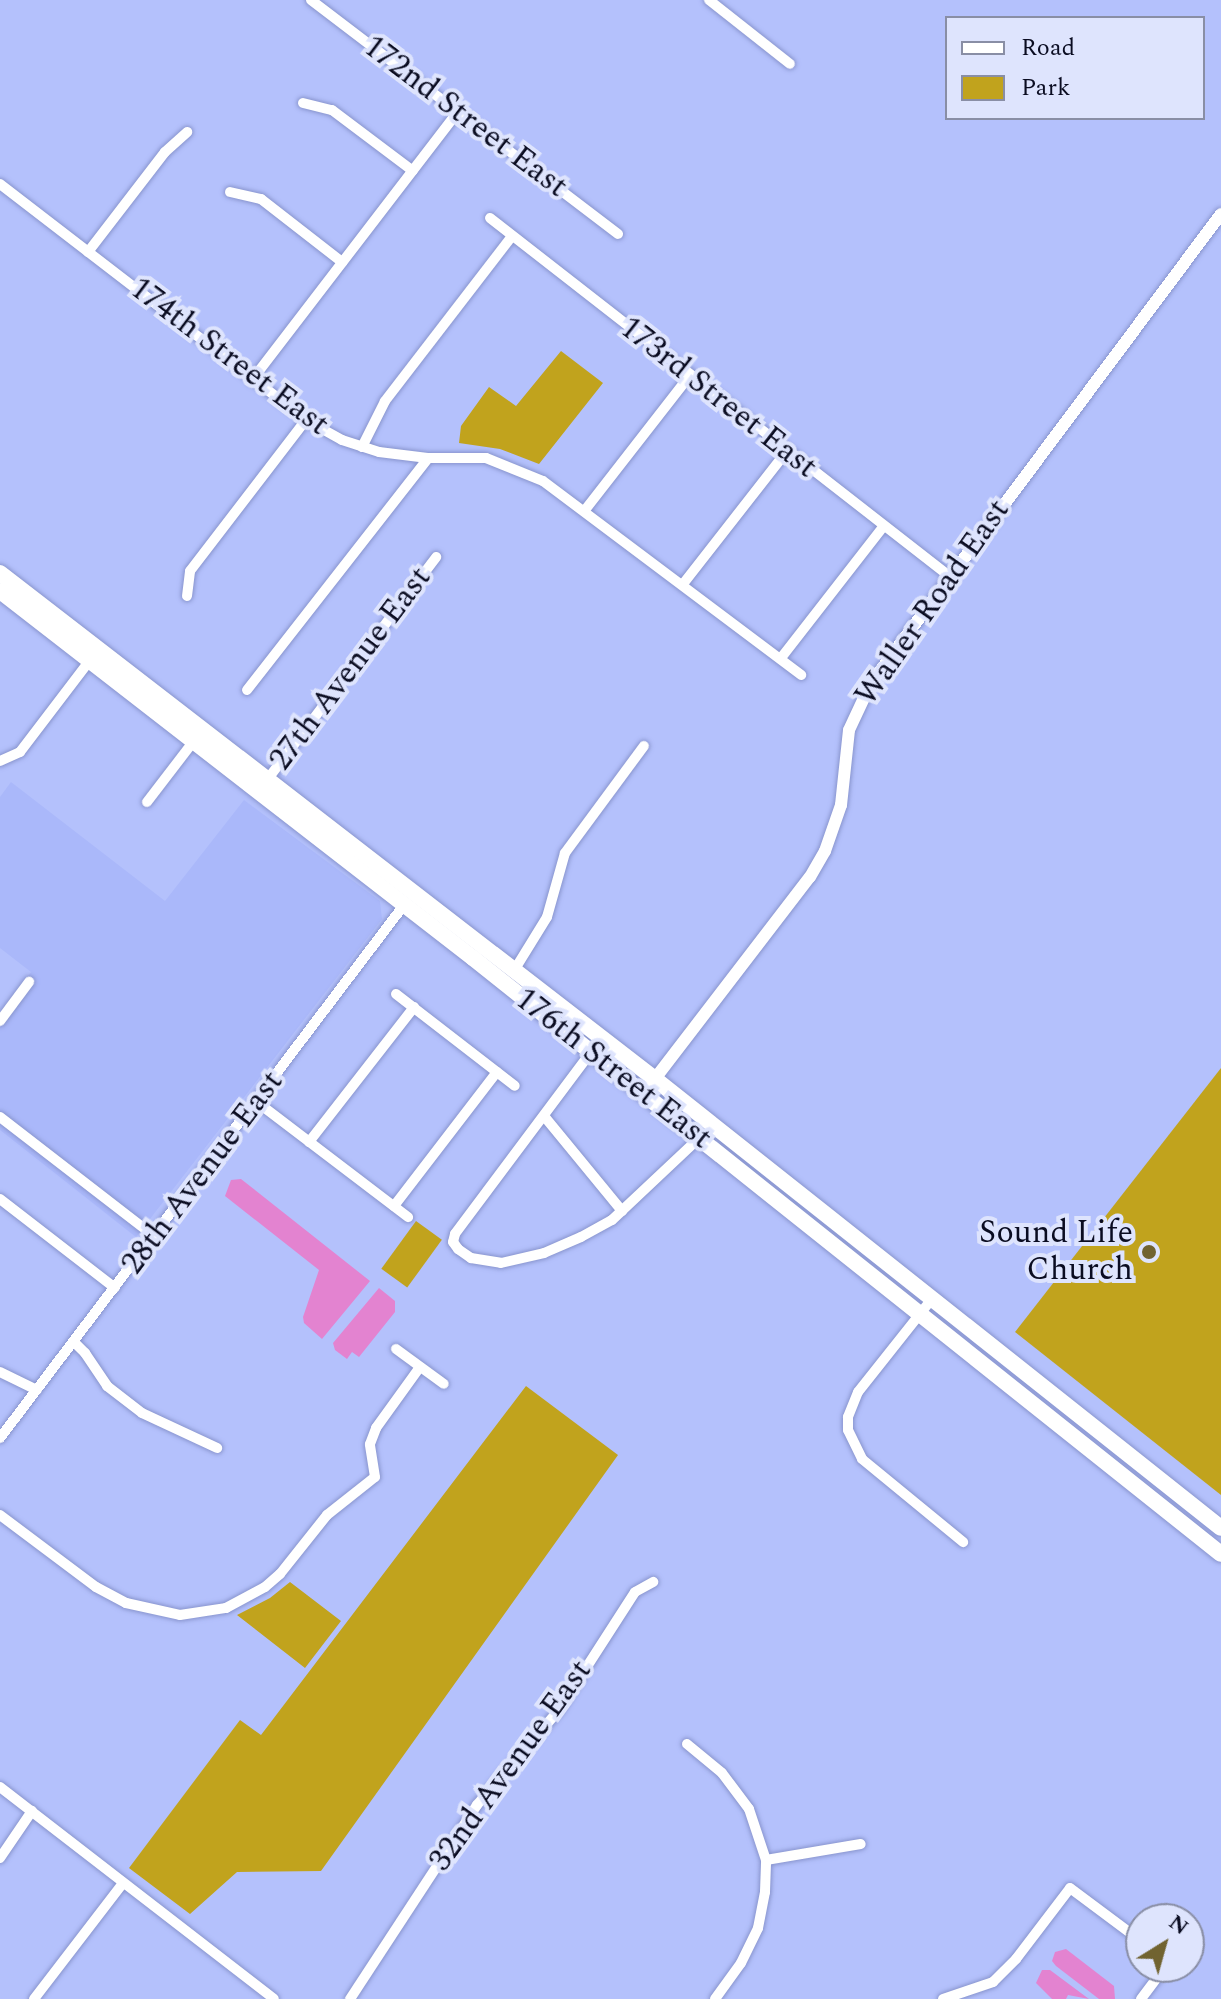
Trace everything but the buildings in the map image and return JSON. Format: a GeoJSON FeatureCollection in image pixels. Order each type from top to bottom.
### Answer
{"type":"FeatureCollection","features":[{"type":"Feature","properties":{"kind":"main road","name":"176th Street East"},"geometry":{"type":"LineString","coordinates":[[0,573],[515,969],[1221,1528]]}},
{"type":"Feature","properties":{"kind":"main road","name":"176th Street East"},"geometry":{"type":"LineString","coordinates":[[0,591],[700,1137],[1221,1554]]}},
{"type":"Feature","properties":{"kind":"main road"},"geometry":{"type":"LineString","coordinates":[[75,649],[83,646],[141,693],[153,691]]}},
{"type":"Feature","properties":{"kind":"main road"},"geometry":{"type":"LineString","coordinates":[[404,905],[414,903],[458,937],[472,937]]}},
{"type":"Feature","properties":{"kind":"street","name":"172nd Street East"},"geometry":{"type":"LineString","coordinates":[[311,0],[618,234]]}},
{"type":"Feature","properties":{"kind":"street"},"geometry":{"type":"LineString","coordinates":[[709,0],[790,64]]}},
{"type":"Feature","properties":{"kind":"street"},"geometry":{"type":"LineString","coordinates":[[303,103],[332,110],[413,171]]}},
{"type":"Feature","properties":{"kind":"street"},"geometry":{"type":"LineString","coordinates":[[252,380],[457,113]]}},
{"type":"Feature","properties":{"kind":"street"},"geometry":{"type":"LineString","coordinates":[[88,252],[165,152],[187,132]]}},
{"type":"Feature","properties":{"kind":"street","name":"174th Street East"},"geometry":{"type":"LineString","coordinates":[[0,184],[306,420],[362,447],[428,458],[465,456],[509,465],[543,481],[801,675]]}},
{"type":"Feature","properties":{"kind":"street"},"geometry":{"type":"LineString","coordinates":[[230,192],[261,199],[342,262]]}},
{"type":"Feature","properties":{"kind":"street","name":"Waller Road East"},"geometry":{"type":"LineString","coordinates":[[644,1093],[810,877],[825,851],[841,805],[844,756],[856,709],[885,661],[1221,214]]}},
{"type":"Feature","properties":{"kind":"street","name":"173rd Street East"},"geometry":{"type":"LineString","coordinates":[[490,218],[948,575]]}},
{"type":"Feature","properties":{"kind":"street"},"geometry":{"type":"LineString","coordinates":[[362,447],[385,401],[512,236]]}},
{"type":"Feature","properties":{"kind":"street"},"geometry":{"type":"LineString","coordinates":[[585,510],[690,375]]}},
{"type":"Feature","properties":{"kind":"street"},"geometry":{"type":"LineString","coordinates":[[187,596],[190,571],[306,420]]}},
{"type":"Feature","properties":{"kind":"street"},"geometry":{"type":"LineString","coordinates":[[683,584],[787,451]]}},
{"type":"Feature","properties":{"kind":"street"},"geometry":{"type":"LineString","coordinates":[[247,690],[428,458]]}},
{"type":"Feature","properties":{"kind":"street"},"geometry":{"type":"LineString","coordinates":[[781,658],[883,527]]}},
{"type":"Feature","properties":{"kind":"street","name":"27th Avenue East"},"geometry":{"type":"LineString","coordinates":[[267,780],[436,557]]}},
{"type":"Feature","properties":{"kind":"street"},"geometry":{"type":"LineString","coordinates":[[0,761],[20,752],[90,660]]}},
{"type":"Feature","properties":{"kind":"street"},"geometry":{"type":"LineString","coordinates":[[147,802],[193,742]]}},
{"type":"Feature","properties":{"kind":"street"},"geometry":{"type":"LineString","coordinates":[[515,969],[547,917],[565,853],[644,746]]}},
{"type":"Feature","properties":{"kind":"street","name":"28th Avenue East"},"geometry":{"type":"LineString","coordinates":[[0,1438],[404,905]]}},
{"type":"Feature","properties":{"kind":"street"},"geometry":{"type":"LineString","coordinates":[[0,1021],[29,982]]}},
{"type":"Feature","properties":{"kind":"street"},"geometry":{"type":"LineString","coordinates":[[396,994],[515,1086]]}},
{"type":"Feature","properties":{"kind":"street"},"geometry":{"type":"LineString","coordinates":[[309,1142],[414,1007]]}},
{"type":"Feature","properties":{"kind":"street"},"geometry":{"type":"LineString","coordinates":[[591,1052],[455,1234],[453,1242],[471,1258],[486,1262],[517,1261],[581,1237],[622,1211],[700,1137]]}},
{"type":"Feature","properties":{"kind":"street"},"geometry":{"type":"LineString","coordinates":[[394,1206],[497,1072]]}},
{"type":"Feature","properties":{"kind":"street"},"geometry":{"type":"LineString","coordinates":[[257,1102],[408,1217]]}},
{"type":"Feature","properties":{"kind":"street"},"geometry":{"type":"LineString","coordinates":[[544,1116],[622,1211]]}},
{"type":"Feature","properties":{"kind":"street"},"geometry":{"type":"LineString","coordinates":[[0,1117],[155,1237]]}},
{"type":"Feature","properties":{"kind":"street"},"geometry":{"type":"LineString","coordinates":[[0,1199],[115,1288]]}},
{"type":"Feature","properties":{"kind":"street"},"geometry":{"type":"LineString","coordinates":[[931,1300],[854,1399],[848,1417],[850,1436],[862,1459],[963,1542]]}},
{"type":"Feature","properties":{"kind":"street"},"geometry":{"type":"LineString","coordinates":[[74,1342],[107,1386],[142,1413],[217,1448]]}},
{"type":"Feature","properties":{"kind":"street"},"geometry":{"type":"LineString","coordinates":[[396,1349],[444,1384]]}},
{"type":"Feature","properties":{"kind":"street"},"geometry":{"type":"LineString","coordinates":[[0,1515],[96,1587],[126,1603],[180,1615],[226,1608],[273,1581],[327,1515],[375,1477],[370,1444],[376,1428],[420,1367]]}},
{"type":"Feature","properties":{"kind":"street"},"geometry":{"type":"LineString","coordinates":[[0,1372],[37,1390]]}},
{"type":"Feature","properties":{"kind":"street","name":"32nd Avenue East"},"geometry":{"type":"LineString","coordinates":[[350,1999],[477,1805],[559,1710],[635,1592],[653,1582]]}},
{"type":"Feature","properties":{"kind":"street"},"geometry":{"type":"LineString","coordinates":[[687,1744],[722,1773],[749,1809],[766,1860],[765,1892],[758,1928],[741,1963],[715,1999]]}},
{"type":"Feature","properties":{"kind":"street"},"geometry":{"type":"LineString","coordinates":[[0,1787],[274,1999]]}},
{"type":"Feature","properties":{"kind":"street"},"geometry":{"type":"LineString","coordinates":[[0,1858],[32,1811]]}},
{"type":"Feature","properties":{"kind":"street"},"geometry":{"type":"LineString","coordinates":[[766,1860],[861,1844]]}},
{"type":"Feature","properties":{"kind":"street"},"geometry":{"type":"LineString","coordinates":[[34,1999],[123,1883]]}},
{"type":"Feature","properties":{"kind":"street"},"geometry":{"type":"LineString","coordinates":[[943,1999],[979,1990],[999,1977],[1070,1888],[1125,1929]]}},
{"type":"Feature","properties":{"kind":"shaded area"},"geometry":{"type":"Polygon","coordinates":[[[11,782],[165,901],[244,800],[380,901],[382,919],[136,1237],[0,1130],[0,1013],[31,972],[0,948],[0,797],[11,782]]]}},
{"type":"Feature","properties":{"kind":"shaded area"},"geometry":{"type":"Polygon","coordinates":[[[241,1179],[370,1281],[322,1339],[304,1323],[303,1317],[319,1270],[225,1196],[231,1180],[241,1179]]]}},
{"type":"Feature","properties":{"kind":"shaded area"},"geometry":{"type":"Polygon","coordinates":[[[379,1288],[395,1301],[395,1312],[359,1357],[352,1352],[347,1359],[335,1350],[333,1343],[379,1288]]]}},
{"type":"Feature","properties":{"kind":"shaded area"},"geometry":{"type":"Polygon","coordinates":[[[1066,1949],[1114,1986],[1115,1999],[1099,1999],[1056,1966],[1052,1961],[1055,1952],[1066,1949]]]}},
{"type":"Feature","properties":{"kind":"shaded area"},"geometry":{"type":"Polygon","coordinates":[[[1042,1970],[1050,1970],[1089,1999],[1068,1995],[1066,1999],[1052,1999],[1036,1983],[1042,1970]]]}},
{"type":"Feature","properties":{"kind":"green space"},"geometry":{"type":"Polygon","coordinates":[[[561,351],[603,383],[539,464],[500,449],[459,443],[461,426],[489,387],[516,406],[561,351]]]}},
{"type":"Feature","properties":{"kind":"green space","name":"Sound Life Church"},"geometry":{"type":"Polygon","coordinates":[[[1221,1068],[1221,1495],[1015,1332],[1221,1068]]]}},
{"type":"Feature","properties":{"kind":"green space"},"geometry":{"type":"Polygon","coordinates":[[[416,1221],[442,1240],[407,1288],[381,1269],[416,1221]]]}},
{"type":"Feature","properties":{"kind":"green space"},"geometry":{"type":"Polygon","coordinates":[[[526,1386],[618,1455],[321,1871],[237,1872],[190,1914],[129,1868],[240,1720],[261,1735],[526,1386]]]}},
{"type":"Feature","properties":{"kind":"green space"},"geometry":{"type":"Polygon","coordinates":[[[290,1582],[341,1621],[305,1668],[237,1615],[270,1598],[290,1582]]]}},
{"type":"Feature","properties":{"kind":"place","name":"Sound Life Church"},"geometry":{"type":"Point","coordinates":[1149,1252]}}]}
